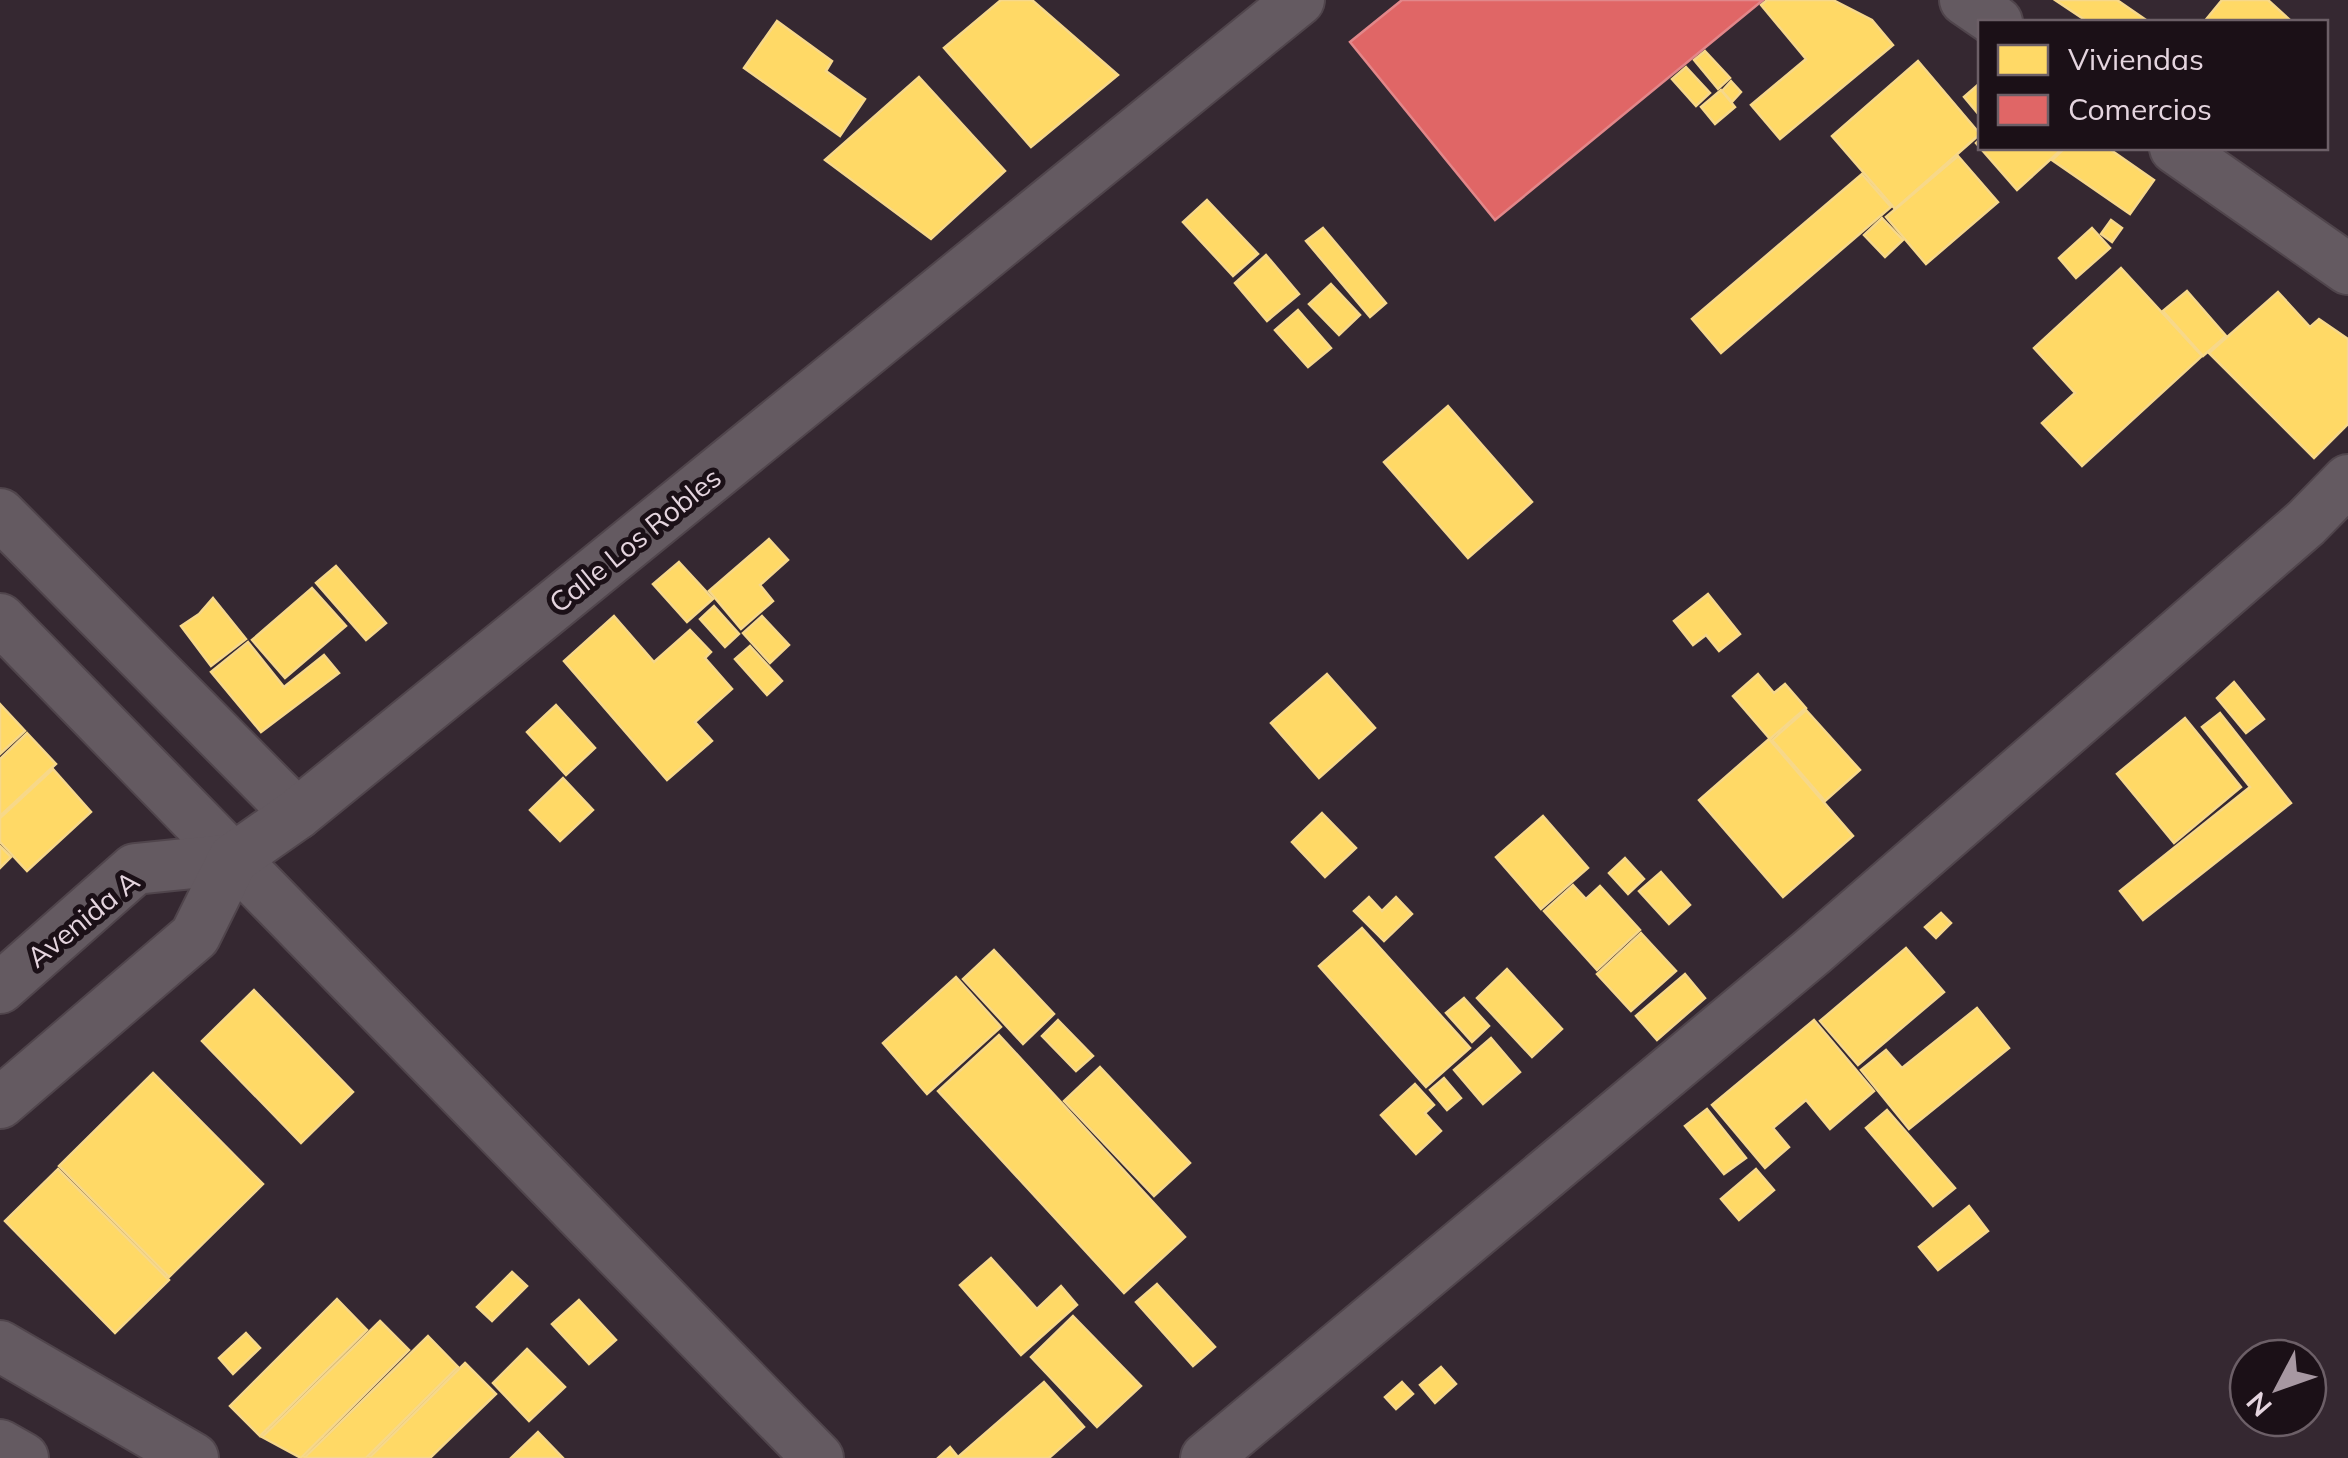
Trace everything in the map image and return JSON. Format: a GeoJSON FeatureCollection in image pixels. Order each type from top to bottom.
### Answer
{"type":"FeatureCollection","features":[{"type":"Feature","properties":{"kind":"street","name":"Calle Los Robles"},"geometry":{"type":"LineString","coordinates":[[0,1102],[195,936],[233,859],[297,814],[1299,0]]}},
{"type":"Feature","properties":{"kind":"street"},"geometry":{"type":"LineString","coordinates":[[1965,0],[1994,20]]}},
{"type":"Feature","properties":{"kind":"street"},"geometry":{"type":"LineString","coordinates":[[2178,150],[2348,269]]}},
{"type":"Feature","properties":{"kind":"street"},"geometry":{"type":"LineString","coordinates":[[1206,1458],[1812,952],[2306,522],[2348,480]]}},
{"type":"Feature","properties":{"kind":"street"},"geometry":{"type":"LineString","coordinates":[[0,514],[297,814]]}},
{"type":"Feature","properties":{"kind":"street"},"geometry":{"type":"LineString","coordinates":[[0,619],[818,1458]]}},
{"type":"Feature","properties":{"kind":"street","name":"Avenida A"},"geometry":{"type":"LineString","coordinates":[[0,988],[136,868],[233,859]]}},
{"type":"Feature","properties":{"kind":"street"},"geometry":{"type":"LineString","coordinates":[[0,1346],[193,1458]]}},
{"type":"Feature","properties":{"kind":"street"},"geometry":{"type":"LineString","coordinates":[[0,1444],[23,1458]]}},
{"type":"Feature","properties":{"kind":"building: Viviendas"},"geometry":{"type":"Polygon","coordinates":[[[1001,0],[1032,0],[1118,75],[1031,147],[944,48],[1001,0]]]}},
{"type":"Feature","properties":{"kind":"building: Viviendas"},"geometry":{"type":"Polygon","coordinates":[[[1767,0],[1833,0],[1872,20],[1893,45],[1780,139],[1751,105],[1806,59],[1761,5],[1767,0]]]}},
{"type":"Feature","properties":{"kind":"building: Viviendas"},"geometry":{"type":"Polygon","coordinates":[[[2055,0],[2117,0],[2146,20],[2085,20],[2055,0]]]}},
{"type":"Feature","properties":{"kind":"building: Viviendas"},"geometry":{"type":"Polygon","coordinates":[[[2222,0],[2268,0],[2290,20],[2206,20],[2222,0]]]}},
{"type":"Feature","properties":{"kind":"building: Viviendas"},"geometry":{"type":"Polygon","coordinates":[[[777,21],[832,61],[826,71],[865,99],[840,136],[744,68],[777,21]]]}},
{"type":"Feature","properties":{"kind":"building: Viviendas"},"geometry":{"type":"Polygon","coordinates":[[[1705,51],[1730,78],[1718,89],[1694,60],[1705,51]]]}},
{"type":"Feature","properties":{"kind":"building: Viviendas"},"geometry":{"type":"Polygon","coordinates":[[[1918,61],[1978,132],[1978,136],[1895,209],[1832,136],[1918,61]]]}},
{"type":"Feature","properties":{"kind":"building: Viviendas"},"geometry":{"type":"Polygon","coordinates":[[[1686,67],[1710,93],[1696,106],[1672,79],[1686,67]]]}},
{"type":"Feature","properties":{"kind":"building: Viviendas"},"geometry":{"type":"Polygon","coordinates":[[[919,77],[1005,171],[931,239],[825,160],[919,77]]]}},
{"type":"Feature","properties":{"kind":"building: Viviendas"},"geometry":{"type":"Polygon","coordinates":[[[1731,81],[1741,92],[1732,102],[1722,91],[1731,81]]]}},
{"type":"Feature","properties":{"kind":"building: Viviendas"},"geometry":{"type":"Polygon","coordinates":[[[1978,85],[1978,114],[1964,97],[1978,85]]]}},
{"type":"Feature","properties":{"kind":"building: Viviendas"},"geometry":{"type":"Polygon","coordinates":[[[1721,90],[1735,107],[1715,124],[1701,107],[1721,90]]]}},
{"type":"Feature","properties":{"kind":"building: Viviendas"},"geometry":{"type":"Polygon","coordinates":[[[1982,150],[2061,150],[2017,190],[1982,150]]]}},
{"type":"Feature","properties":{"kind":"building: Viviendas"},"geometry":{"type":"Polygon","coordinates":[[[2063,150],[2111,150],[2154,180],[2130,214],[2052,160],[2063,150]]]}},
{"type":"Feature","properties":{"kind":"building: Viviendas"},"geometry":{"type":"Polygon","coordinates":[[[1958,156],[1998,202],[1926,264],[1886,217],[1958,156]]]}},
{"type":"Feature","properties":{"kind":"building: Viviendas"},"geometry":{"type":"Polygon","coordinates":[[[1862,174],[1891,207],[1721,353],[1692,319],[1862,174]]]}},
{"type":"Feature","properties":{"kind":"building: Viviendas"},"geometry":{"type":"Polygon","coordinates":[[[1207,200],[1258,254],[1233,276],[1183,222],[1207,200]]]}},
{"type":"Feature","properties":{"kind":"building: Viviendas"},"geometry":{"type":"Polygon","coordinates":[[[1882,218],[1903,240],[1885,257],[1864,235],[1882,218]]]}},
{"type":"Feature","properties":{"kind":"building: Viviendas"},"geometry":{"type":"Polygon","coordinates":[[[2111,220],[2122,228],[2112,242],[2101,234],[2111,220]]]}},
{"type":"Feature","properties":{"kind":"building: Viviendas"},"geometry":{"type":"Polygon","coordinates":[[[1323,228],[1386,303],[1370,317],[1306,241],[1323,228]]]}},
{"type":"Feature","properties":{"kind":"building: Viviendas"},"geometry":{"type":"Polygon","coordinates":[[[2092,228],[2110,248],[2076,278],[2059,258],[2092,228]]]}},
{"type":"Feature","properties":{"kind":"building: Viviendas"},"geometry":{"type":"Polygon","coordinates":[[[1266,255],[1299,294],[1267,321],[1235,283],[1266,255]]]}},
{"type":"Feature","properties":{"kind":"building: Viviendas"},"geometry":{"type":"Polygon","coordinates":[[[2121,268],[2202,356],[2082,466],[2042,423],[2075,393],[2034,348],[2121,268]]]}},
{"type":"Feature","properties":{"kind":"building: Viviendas"},"geometry":{"type":"Polygon","coordinates":[[[1331,284],[1360,315],[1339,335],[1309,304],[1331,284]]]}},
{"type":"Feature","properties":{"kind":"building: Viviendas"},"geometry":{"type":"Polygon","coordinates":[[[2187,291],[2226,336],[2203,356],[2163,311],[2187,291]]]}},
{"type":"Feature","properties":{"kind":"building: Viviendas"},"geometry":{"type":"Polygon","coordinates":[[[2278,292],[2310,327],[2319,319],[2348,339],[2348,424],[2314,458],[2209,353],[2278,292]]]}},
{"type":"Feature","properties":{"kind":"building: Viviendas"},"geometry":{"type":"Polygon","coordinates":[[[1298,310],[1331,348],[1308,367],[1275,330],[1298,310]]]}},
{"type":"Feature","properties":{"kind":"building: Viviendas"},"geometry":{"type":"Polygon","coordinates":[[[1448,406],[1532,502],[1468,558],[1384,462],[1448,406]]]}},
{"type":"Feature","properties":{"kind":"building: Viviendas"},"geometry":{"type":"Polygon","coordinates":[[[769,539],[788,560],[760,585],[773,601],[741,629],[709,591],[769,539]]]}},
{"type":"Feature","properties":{"kind":"building: Viviendas"},"geometry":{"type":"Polygon","coordinates":[[[679,562],[713,599],[687,622],[653,584],[679,562]]]}},
{"type":"Feature","properties":{"kind":"building: Viviendas"},"geometry":{"type":"Polygon","coordinates":[[[336,566],[386,623],[366,640],[316,583],[336,566]]]}},
{"type":"Feature","properties":{"kind":"building: Viviendas"},"geometry":{"type":"Polygon","coordinates":[[[312,588],[346,626],[285,678],[252,640],[312,588]]]}},
{"type":"Feature","properties":{"kind":"building: Viviendas"},"geometry":{"type":"Polygon","coordinates":[[[1708,594],[1740,634],[1719,651],[1706,635],[1693,645],[1674,621],[1708,594]]]}},
{"type":"Feature","properties":{"kind":"building: Viviendas"},"geometry":{"type":"Polygon","coordinates":[[[213,598],[246,639],[211,666],[181,626],[213,598]]]}},
{"type":"Feature","properties":{"kind":"building: Viviendas"},"geometry":{"type":"Polygon","coordinates":[[[714,606],[739,634],[725,647],[700,619],[714,606]]]}},
{"type":"Feature","properties":{"kind":"building: Viviendas"},"geometry":{"type":"Polygon","coordinates":[[[614,616],[654,662],[690,630],[711,652],[705,658],[732,689],[695,722],[712,741],[667,780],[564,661],[614,616]]]}},
{"type":"Feature","properties":{"kind":"building: Viviendas"},"geometry":{"type":"Polygon","coordinates":[[[762,616],[789,645],[770,663],[743,633],[762,616]]]}},
{"type":"Feature","properties":{"kind":"building: Viviendas"},"geometry":{"type":"Polygon","coordinates":[[[248,642],[284,687],[324,655],[339,673],[261,732],[211,672],[248,642]]]}},
{"type":"Feature","properties":{"kind":"building: Viviendas"},"geometry":{"type":"Polygon","coordinates":[[[750,646],[782,681],[767,695],[735,659],[750,646]]]}},
{"type":"Feature","properties":{"kind":"building: Viviendas"},"geometry":{"type":"Polygon","coordinates":[[[1327,674],[1375,728],[1319,778],[1271,723],[1327,674]]]}},
{"type":"Feature","properties":{"kind":"building: Viviendas"},"geometry":{"type":"Polygon","coordinates":[[[1758,674],[1774,693],[1785,684],[1806,708],[1770,739],[1733,696],[1758,674]]]}},
{"type":"Feature","properties":{"kind":"building: Viviendas"},"geometry":{"type":"Polygon","coordinates":[[[2234,682],[2264,719],[2246,733],[2217,698],[2234,682]]]}},
{"type":"Feature","properties":{"kind":"building: Viviendas"},"geometry":{"type":"Polygon","coordinates":[[[0,704],[25,731],[0,754],[0,704]]]}},
{"type":"Feature","properties":{"kind":"building: Viviendas"},"geometry":{"type":"Polygon","coordinates":[[[556,705],[595,748],[566,775],[527,732],[556,705]]]}},
{"type":"Feature","properties":{"kind":"building: Viviendas"},"geometry":{"type":"Polygon","coordinates":[[[1806,710],[1860,770],[1825,801],[1772,740],[1806,710]]]}},
{"type":"Feature","properties":{"kind":"building: Viviendas"},"geometry":{"type":"Polygon","coordinates":[[[2220,713],[2291,803],[2143,920],[2120,891],[2250,787],[2202,727],[2220,713]]]}},
{"type":"Feature","properties":{"kind":"building: Viviendas"},"geometry":{"type":"Polygon","coordinates":[[[2185,718],[2241,787],[2174,843],[2117,774],[2185,718]]]}},
{"type":"Feature","properties":{"kind":"building: Viviendas"},"geometry":{"type":"Polygon","coordinates":[[[27,733],[56,764],[0,816],[0,759],[27,733]]]}},
{"type":"Feature","properties":{"kind":"building: Viviendas"},"geometry":{"type":"Polygon","coordinates":[[[1769,739],[1853,836],[1783,897],[1699,800],[1769,739]]]}},
{"type":"Feature","properties":{"kind":"building: Viviendas"},"geometry":{"type":"Polygon","coordinates":[[[53,769],[91,812],[27,871],[0,842],[0,818],[53,769]]]}},
{"type":"Feature","properties":{"kind":"building: Viviendas"},"geometry":{"type":"Polygon","coordinates":[[[563,778],[593,810],[560,841],[530,810],[563,778]]]}},
{"type":"Feature","properties":{"kind":"building: Viviendas"},"geometry":{"type":"Polygon","coordinates":[[[1322,813],[1356,848],[1325,877],[1292,842],[1322,813]]]}},
{"type":"Feature","properties":{"kind":"building: Viviendas"},"geometry":{"type":"Polygon","coordinates":[[[1543,816],[1588,868],[1541,909],[1496,857],[1543,816]]]}},
{"type":"Feature","properties":{"kind":"building: Viviendas"},"geometry":{"type":"Polygon","coordinates":[[[0,846],[11,857],[0,868],[0,846]]]}},
{"type":"Feature","properties":{"kind":"building: Viviendas"},"geometry":{"type":"Polygon","coordinates":[[[1625,858],[1644,879],[1628,894],[1609,873],[1625,858]]]}},
{"type":"Feature","properties":{"kind":"building: Viviendas"},"geometry":{"type":"Polygon","coordinates":[[[1661,872],[1690,905],[1669,924],[1639,891],[1661,872]]]}},
{"type":"Feature","properties":{"kind":"building: Viviendas"},"geometry":{"type":"Polygon","coordinates":[[[1573,885],[1586,899],[1600,886],[1640,930],[1597,970],[1544,911],[1573,885]]]}},
{"type":"Feature","properties":{"kind":"building: Viviendas"},"geometry":{"type":"Polygon","coordinates":[[[1369,897],[1382,911],[1396,897],[1412,914],[1384,941],[1354,911],[1369,897]]]}},
{"type":"Feature","properties":{"kind":"building: Viviendas"},"geometry":{"type":"Polygon","coordinates":[[[1941,913],[1951,923],[1936,938],[1925,927],[1941,913]]]}},
{"type":"Feature","properties":{"kind":"building: Viviendas"},"geometry":{"type":"Polygon","coordinates":[[[1362,928],[1470,1048],[1426,1087],[1319,966],[1362,928]]]}},
{"type":"Feature","properties":{"kind":"building: Viviendas"},"geometry":{"type":"Polygon","coordinates":[[[1641,933],[1676,971],[1631,1011],[1597,974],[1641,933]]]}},
{"type":"Feature","properties":{"kind":"building: Viviendas"},"geometry":{"type":"Polygon","coordinates":[[[1906,948],[1944,992],[1858,1065],[1820,1021],[1906,948]]]}},
{"type":"Feature","properties":{"kind":"building: Viviendas"},"geometry":{"type":"Polygon","coordinates":[[[994,950],[1054,1014],[1023,1044],[963,979],[994,950]]]}},
{"type":"Feature","properties":{"kind":"building: Viviendas"},"geometry":{"type":"Polygon","coordinates":[[[1507,969],[1562,1029],[1532,1057],[1477,998],[1507,969]]]}},
{"type":"Feature","properties":{"kind":"building: Viviendas"},"geometry":{"type":"Polygon","coordinates":[[[1685,974],[1705,998],[1657,1040],[1636,1016],[1685,974]]]}},
{"type":"Feature","properties":{"kind":"building: Viviendas"},"geometry":{"type":"Polygon","coordinates":[[[956,977],[1001,1027],[927,1094],[883,1043],[956,977]]]}},
{"type":"Feature","properties":{"kind":"building: Viviendas"},"geometry":{"type":"Polygon","coordinates":[[[254,990],[353,1092],[301,1143],[202,1041],[254,990]]]}},
{"type":"Feature","properties":{"kind":"building: Viviendas"},"geometry":{"type":"Polygon","coordinates":[[[1464,998],[1489,1026],[1472,1042],[1446,1013],[1464,998]]]}},
{"type":"Feature","properties":{"kind":"building: Viviendas"},"geometry":{"type":"Polygon","coordinates":[[[1977,1008],[2009,1048],[1909,1129],[1861,1070],[1886,1050],[1902,1068],[1977,1008]]]}},
{"type":"Feature","properties":{"kind":"building: Viviendas"},"geometry":{"type":"Polygon","coordinates":[[[1058,1020],[1093,1056],[1076,1071],[1042,1036],[1058,1020]]]}},
{"type":"Feature","properties":{"kind":"building: Viviendas"},"geometry":{"type":"Polygon","coordinates":[[[1814,1020],[1874,1091],[1830,1129],[1806,1100],[1773,1128],[1789,1147],[1765,1168],[1712,1105],[1814,1020]]]}},
{"type":"Feature","properties":{"kind":"building: Viviendas"},"geometry":{"type":"Polygon","coordinates":[[[999,1035],[1185,1237],[1124,1293],[938,1091],[999,1035]]]}},
{"type":"Feature","properties":{"kind":"building: Viviendas"},"geometry":{"type":"Polygon","coordinates":[[[1491,1038],[1520,1072],[1483,1104],[1454,1070],[1491,1038]]]}},
{"type":"Feature","properties":{"kind":"building: Viviendas"},"geometry":{"type":"Polygon","coordinates":[[[1100,1067],[1190,1163],[1154,1196],[1064,1101],[1100,1067]]]}},
{"type":"Feature","properties":{"kind":"building: Viviendas"},"geometry":{"type":"Polygon","coordinates":[[[153,1073],[263,1184],[169,1277],[59,1166],[153,1073]]]}},
{"type":"Feature","properties":{"kind":"building: Viviendas"},"geometry":{"type":"Polygon","coordinates":[[[1444,1078],[1461,1098],[1447,1110],[1430,1090],[1444,1078]]]}},
{"type":"Feature","properties":{"kind":"building: Viviendas"},"geometry":{"type":"Polygon","coordinates":[[[1415,1084],[1434,1105],[1425,1113],[1441,1131],[1416,1154],[1381,1115],[1415,1084]]]}},
{"type":"Feature","properties":{"kind":"building: Viviendas"},"geometry":{"type":"Polygon","coordinates":[[[1707,1109],[1746,1158],[1724,1174],[1685,1126],[1707,1109]]]}},
{"type":"Feature","properties":{"kind":"building: Viviendas"},"geometry":{"type":"Polygon","coordinates":[[[1887,1110],[1955,1188],[1933,1206],[1866,1128],[1887,1110]]]}},
{"type":"Feature","properties":{"kind":"building: Viviendas"},"geometry":{"type":"Polygon","coordinates":[[[58,1169],[169,1280],[115,1333],[5,1221],[58,1169]]]}},
{"type":"Feature","properties":{"kind":"building: Viviendas"},"geometry":{"type":"Polygon","coordinates":[[[1756,1169],[1774,1190],[1739,1220],[1721,1199],[1756,1169]]]}},
{"type":"Feature","properties":{"kind":"building: Viviendas"},"geometry":{"type":"Polygon","coordinates":[[[1969,1206],[1988,1231],[1938,1270],[1919,1247],[1969,1206]]]}},
{"type":"Feature","properties":{"kind":"building: Viviendas"},"geometry":{"type":"Polygon","coordinates":[[[991,1258],[1037,1309],[1061,1286],[1077,1305],[1021,1355],[960,1285],[991,1258]]]}},
{"type":"Feature","properties":{"kind":"building: Viviendas"},"geometry":{"type":"Polygon","coordinates":[[[512,1272],[527,1286],[492,1321],[477,1307],[512,1272]]]}},
{"type":"Feature","properties":{"kind":"building: Viviendas"},"geometry":{"type":"Polygon","coordinates":[[[1157,1284],[1215,1347],[1193,1366],[1136,1302],[1157,1284]]]}},
{"type":"Feature","properties":{"kind":"building: Viviendas"},"geometry":{"type":"Polygon","coordinates":[[[337,1299],[367,1330],[260,1436],[230,1406],[337,1299]]]}},
{"type":"Feature","properties":{"kind":"building: Viviendas"},"geometry":{"type":"Polygon","coordinates":[[[579,1300],[616,1340],[589,1364],[552,1324],[579,1300]]]}},
{"type":"Feature","properties":{"kind":"building: Viviendas"},"geometry":{"type":"Polygon","coordinates":[[[1073,1316],[1141,1386],[1097,1427],[1031,1357],[1073,1316]]]}},
{"type":"Feature","properties":{"kind":"building: Viviendas"},"geometry":{"type":"Polygon","coordinates":[[[380,1321],[409,1350],[301,1458],[262,1437],[380,1321]]]}},
{"type":"Feature","properties":{"kind":"building: Viviendas"},"geometry":{"type":"Polygon","coordinates":[[[246,1333],[260,1348],[233,1374],[219,1358],[246,1333]]]}},
{"type":"Feature","properties":{"kind":"building: Viviendas"},"geometry":{"type":"Polygon","coordinates":[[[428,1336],[458,1367],[366,1458],[304,1458],[428,1336]]]}},
{"type":"Feature","properties":{"kind":"building: Viviendas"},"geometry":{"type":"Polygon","coordinates":[[[527,1349],[565,1387],[529,1421],[493,1383],[527,1349]]]}},
{"type":"Feature","properties":{"kind":"building: Viviendas"},"geometry":{"type":"Polygon","coordinates":[[[465,1363],[496,1394],[430,1458],[369,1458],[465,1363]]]}},
{"type":"Feature","properties":{"kind":"building: Viviendas"},"geometry":{"type":"Polygon","coordinates":[[[1441,1367],[1456,1384],[1435,1403],[1420,1385],[1441,1367]]]}},
{"type":"Feature","properties":{"kind":"building: Viviendas"},"geometry":{"type":"Polygon","coordinates":[[[1044,1382],[1084,1427],[1049,1458],[938,1458],[950,1447],[958,1457],[1044,1382]]]}},
{"type":"Feature","properties":{"kind":"building: Viviendas"},"geometry":{"type":"Polygon","coordinates":[[[1402,1382],[1413,1394],[1396,1409],[1385,1397],[1402,1382]]]}},
{"type":"Feature","properties":{"kind":"building: Viviendas"},"geometry":{"type":"Polygon","coordinates":[[[538,1432],[563,1458],[511,1458],[538,1432]]]}},
{"type":"Feature","properties":{"kind":"building: Comercios"},"geometry":{"type":"Polygon","coordinates":[[[1402,0],[1763,0],[1495,220],[1350,42],[1402,0]]]}}]}
